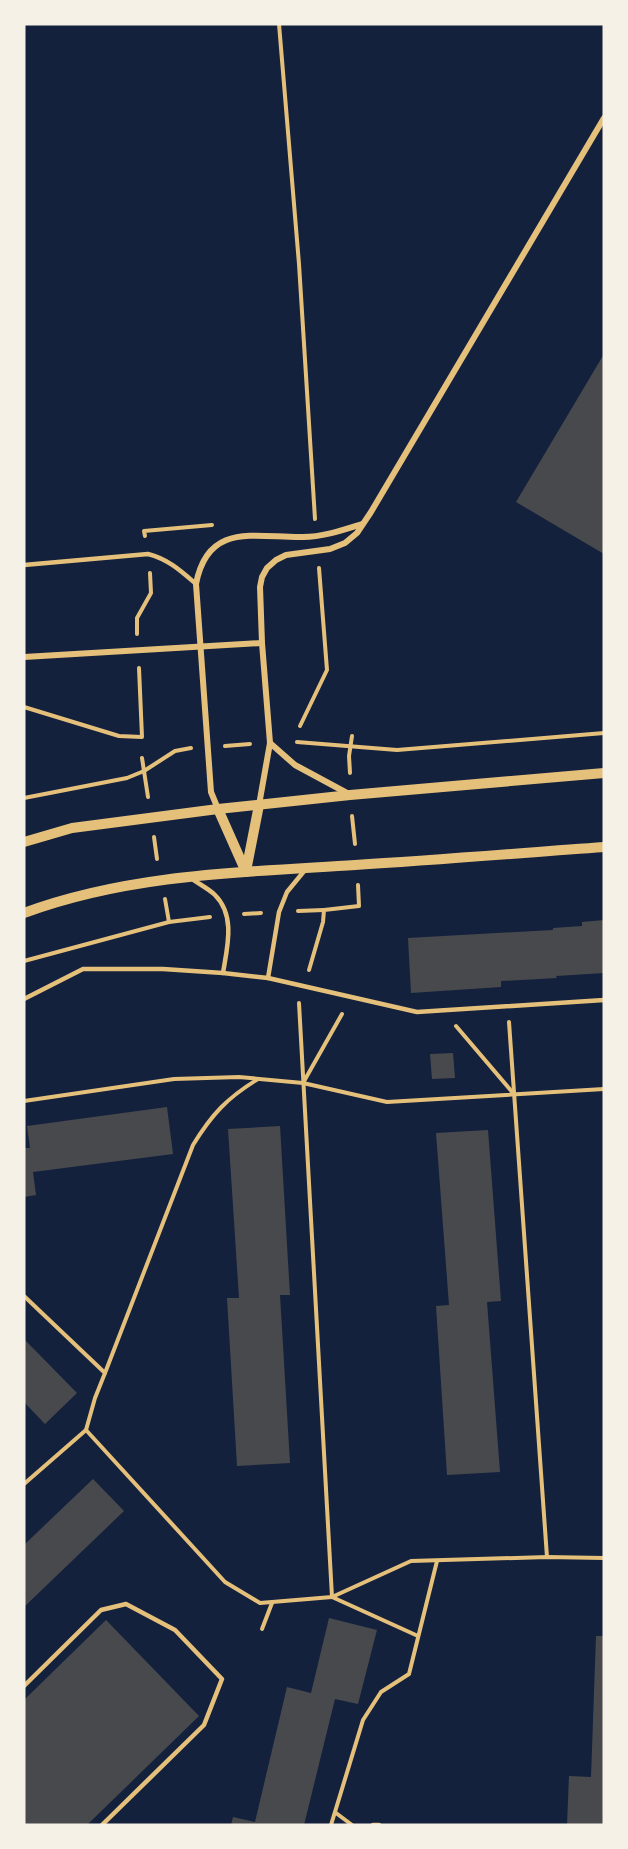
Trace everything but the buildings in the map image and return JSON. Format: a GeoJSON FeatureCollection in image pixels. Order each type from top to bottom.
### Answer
{"type":"FeatureCollection","features":[{"type":"Feature","properties":{"kind":"street"},"geometry":{"type":"LineString","coordinates":[[246,872],[270,743],[262,643],[260,587],[262,577],[267,568],[286,555],[330,549],[345,543],[357,533],[604,118]]}},
{"type":"Feature","properties":{"kind":"street"},"geometry":{"type":"LineString","coordinates":[[246,872],[211,792],[196,585],[203,563],[219,544],[233,537],[247,535],[316,536],[362,524]]}},
{"type":"Feature","properties":{"kind":"street"},"geometry":{"type":"LineString","coordinates":[[24,657],[262,643]]}},
{"type":"Feature","properties":{"kind":"street"},"geometry":{"type":"LineString","coordinates":[[270,743],[295,765],[351,795]]}},
{"type":"Feature","properties":{"kind":"street"},"geometry":{"type":"LineString","coordinates":[[24,842],[72,828],[218,809],[604,773]]}},
{"type":"Feature","properties":{"kind":"street"},"geometry":{"type":"LineString","coordinates":[[24,913],[102,890],[161,880],[604,847]]}},
{"type":"Feature","properties":{"kind":"lane"},"geometry":{"type":"LineString","coordinates":[[24,565],[148,554],[168,562],[196,585]]}},
{"type":"Feature","properties":{"kind":"lane"},"geometry":{"type":"LineString","coordinates":[[268,978],[279,912],[287,892],[306,868]]}},
{"type":"Feature","properties":{"kind":"lane"},"geometry":{"type":"LineString","coordinates":[[190,877],[215,896],[227,915],[229,939],[223,973]]}},
{"type":"Feature","properties":{"kind":"lane"},"geometry":{"type":"LineString","coordinates":[[24,999],[83,969],[163,969],[268,978],[417,1012],[604,1000]]}},
{"type":"Feature","properties":{"kind":"lane"},"geometry":{"type":"LineString","coordinates":[[24,1686],[101,1610],[126,1604],[175,1630],[222,1679],[204,1725],[102,1825]]}},
{"type":"Feature","properties":{"kind":"lane"},"geometry":{"type":"LineString","coordinates":[[374,1825],[379,1825]]}},
{"type":"Feature","properties":{"kind":"path"},"geometry":{"type":"LineString","coordinates":[[279,24],[299,264],[316,536]]}},
{"type":"Feature","properties":{"kind":"path"},"geometry":{"type":"LineString","coordinates":[[300,726],[327,670],[317,550]]}},
{"type":"Feature","properties":{"kind":"path"},"geometry":{"type":"LineString","coordinates":[[24,707],[119,736],[142,737]]}},
{"type":"Feature","properties":{"kind":"path"},"geometry":{"type":"LineString","coordinates":[[24,961],[169,922],[227,915],[324,910]]}},
{"type":"Feature","properties":{"kind":"path"},"geometry":{"type":"LineString","coordinates":[[297,985],[332,1597]]}},
{"type":"Feature","properties":{"kind":"path"},"geometry":{"type":"LineString","coordinates":[[303,1083],[352,997]]}},
{"type":"Feature","properties":{"kind":"path"},"geometry":{"type":"LineString","coordinates":[[508,1006],[547,1557]]}},
{"type":"Feature","properties":{"kind":"path"},"geometry":{"type":"LineString","coordinates":[[442,1010],[514,1094]]}},
{"type":"Feature","properties":{"kind":"path"},"geometry":{"type":"LineString","coordinates":[[24,1101],[174,1079],[239,1077],[303,1083],[387,1102],[604,1089]]}},
{"type":"Feature","properties":{"kind":"path"},"geometry":{"type":"LineString","coordinates":[[24,1484],[86,1430],[95,1398],[193,1145],[221,1107],[237,1092],[258,1079]]}},
{"type":"Feature","properties":{"kind":"path"},"geometry":{"type":"LineString","coordinates":[[24,1296],[105,1373]]}},
{"type":"Feature","properties":{"kind":"path"},"geometry":{"type":"LineString","coordinates":[[86,1430],[225,1582],[260,1603],[332,1597],[411,1561],[547,1557],[604,1558]]}},
{"type":"Feature","properties":{"kind":"path"},"geometry":{"type":"LineString","coordinates":[[331,1825],[363,1720],[381,1692],[409,1674],[437,1561]]}},
{"type":"Feature","properties":{"kind":"path"},"geometry":{"type":"LineString","coordinates":[[332,1597],[418,1636]]}},
{"type":"Feature","properties":{"kind":"path"},"geometry":{"type":"LineString","coordinates":[[262,1629],[272,1602]]}},
{"type":"Feature","properties":{"kind":"path"},"geometry":{"type":"LineString","coordinates":[[336,1813],[352,1825]]}}]}
